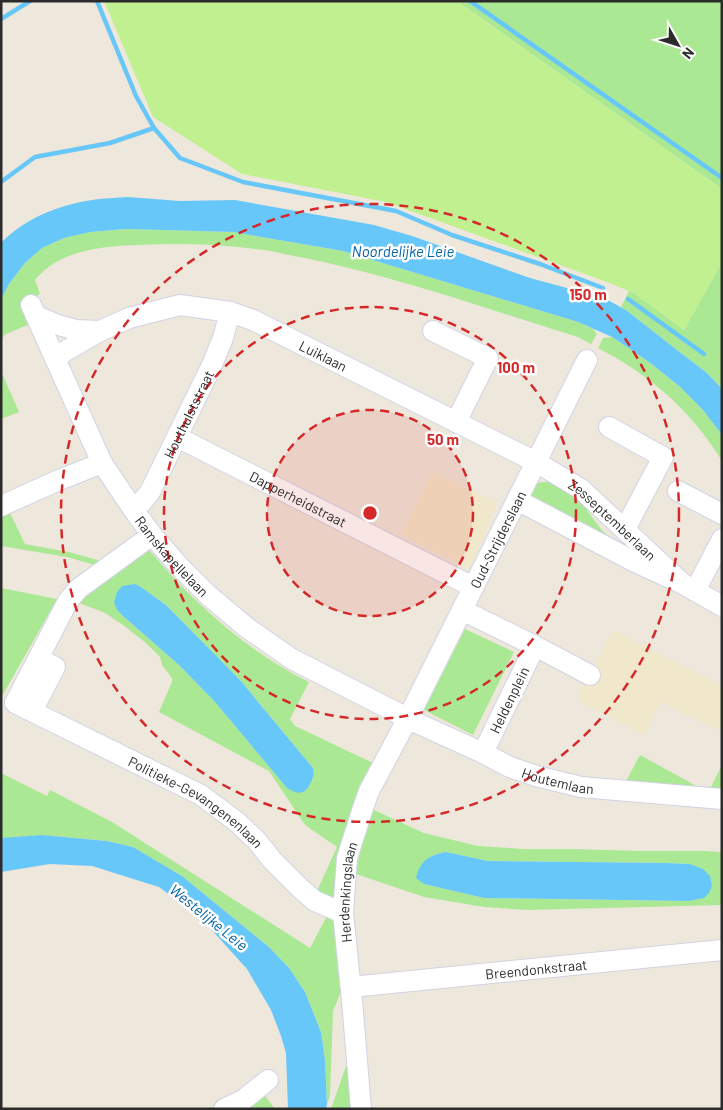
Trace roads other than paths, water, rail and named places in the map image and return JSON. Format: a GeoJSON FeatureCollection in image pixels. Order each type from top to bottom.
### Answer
{"type":"FeatureCollection","features":[{"type":"Feature","properties":{"kind":"street","name":"Luiklaan"},"geometry":{"type":"LineString","coordinates":[[55,357],[100,331],[129,318],[180,305],[230,312],[253,320],[536,462]]}},
{"type":"Feature","properties":{"kind":"street","name":"Luiklaan"},"geometry":{"type":"LineString","coordinates":[[34,310],[55,324],[76,330],[100,331]]}},
{"type":"Feature","properties":{"kind":"street","name":"Ramskapellelaan"},"geometry":{"type":"LineString","coordinates":[[34,310],[102,463],[133,509],[179,566],[208,595],[246,627],[292,659],[408,718]]}},
{"type":"Feature","properties":{"kind":"street","name":"Houthulststraat"},"geometry":{"type":"LineString","coordinates":[[133,509],[150,492],[212,365],[223,338],[230,312]]}},
{"type":"Feature","properties":{"kind":"street"},"geometry":{"type":"LineString","coordinates":[[434,331],[488,358],[456,422]]}},
{"type":"Feature","properties":{"kind":"street","name":"Oud-Strijderslaan"},"geometry":{"type":"LineString","coordinates":[[408,718],[588,360]]}},
{"type":"Feature","properties":{"kind":"street"},"geometry":{"type":"LineString","coordinates":[[609,427],[663,457],[625,529]]}},
{"type":"Feature","properties":{"kind":"street","name":"Dapperheidstraat"},"geometry":{"type":"LineString","coordinates":[[177,437],[473,587]]}},
{"type":"Feature","properties":{"kind":"street","name":"Zesseptemberlaan"},"geometry":{"type":"LineString","coordinates":[[536,462],[582,489],[689,588]]}},
{"type":"Feature","properties":{"kind":"street"},"geometry":{"type":"LineString","coordinates":[[1,506],[102,463]]}},
{"type":"Feature","properties":{"kind":"street"},"geometry":{"type":"LineString","coordinates":[[678,491],[722,514]]}},
{"type":"Feature","properties":{"kind":"street","name":"Zesseptemberlaan"},"geometry":{"type":"LineString","coordinates":[[518,500],[722,606]]}},
{"type":"Feature","properties":{"kind":"street","name":"Politieke-Gevangenenlaan"},"geometry":{"type":"LineString","coordinates":[[152,534],[78,589],[68,601],[39,658],[55,667],[32,711],[201,795],[257,841],[272,860],[315,901],[343,913]]}},
{"type":"Feature","properties":{"kind":"street"},"geometry":{"type":"LineString","coordinates":[[689,588],[722,539]]}},
{"type":"Feature","properties":{"kind":"street"},"geometry":{"type":"LineString","coordinates":[[462,610],[590,675]]}},
{"type":"Feature","properties":{"kind":"street","name":"Heldenplein"},"geometry":{"type":"LineString","coordinates":[[482,753],[535,646]]}},
{"type":"Feature","properties":{"kind":"street","name":"Houtemlaan"},"geometry":{"type":"LineString","coordinates":[[408,718],[510,767],[536,776],[581,787],[722,799]]}},
{"type":"Feature","properties":{"kind":"street","name":"Herdenkingslaan"},"geometry":{"type":"LineString","coordinates":[[361,1109],[343,913],[347,858],[369,791],[408,718]]}},
{"type":"Feature","properties":{"kind":"street","name":"Breendonkstraat"},"geometry":{"type":"LineString","coordinates":[[350,987],[722,950]]}},
{"type":"Feature","properties":{"kind":"street"},"geometry":{"type":"LineString","coordinates":[[224,1109],[243,1100],[268,1080]]}},
{"type":"Feature","properties":{"kind":"water","name":"Noordelijke Leie"},"geometry":{"type":"Polygon","coordinates":[[[128,197],[180,201],[235,200],[374,225],[412,236],[530,278],[604,298],[626,310],[707,373],[722,389],[722,435],[703,410],[679,386],[649,362],[612,337],[578,322],[343,251],[233,232],[126,229],[90,232],[64,238],[42,248],[25,263],[9,284],[1,299],[1,243],[10,234],[43,214],[67,205],[96,199],[128,197]]]}},
{"type":"Feature","properties":{"kind":"water"},"geometry":{"type":"Polygon","coordinates":[[[135,584],[166,605],[240,680],[313,768],[314,774],[305,791],[298,793],[287,788],[215,702],[180,666],[117,610],[114,602],[117,592],[122,586],[135,584]]]}},
{"type":"Feature","properties":{"kind":"water","name":"Westelijke Leie"},"geometry":{"type":"Polygon","coordinates":[[[42,835],[107,841],[133,847],[182,876],[269,947],[289,968],[305,992],[321,1032],[325,1060],[326,1109],[288,1109],[286,1053],[271,1010],[247,969],[201,918],[159,887],[92,866],[50,864],[1,872],[1,838],[42,835]]]}},
{"type":"Feature","properties":{"kind":"water"},"geometry":{"type":"Polygon","coordinates":[[[446,852],[488,861],[690,864],[703,869],[710,876],[712,886],[704,898],[688,901],[484,898],[424,884],[416,878],[420,867],[426,860],[446,852]]]}},
{"type":"Feature","properties":{"kind":"waterway"},"geometry":{"type":"LineString","coordinates":[[1,19],[30,1]]}},
{"type":"Feature","properties":{"kind":"waterway"},"geometry":{"type":"LineString","coordinates":[[97,1],[136,96],[154,128],[180,158],[243,182],[396,211],[452,235],[540,264],[603,288]]}},
{"type":"Feature","properties":{"kind":"waterway"},"geometry":{"type":"LineString","coordinates":[[470,1],[722,178]]}},
{"type":"Feature","properties":{"kind":"waterway"},"geometry":{"type":"LineString","coordinates":[[1,182],[35,157],[110,143],[154,128]]}},
{"type":"Feature","properties":{"kind":"waterway"},"geometry":{"type":"LineString","coordinates":[[628,299],[704,354]]}}]}
